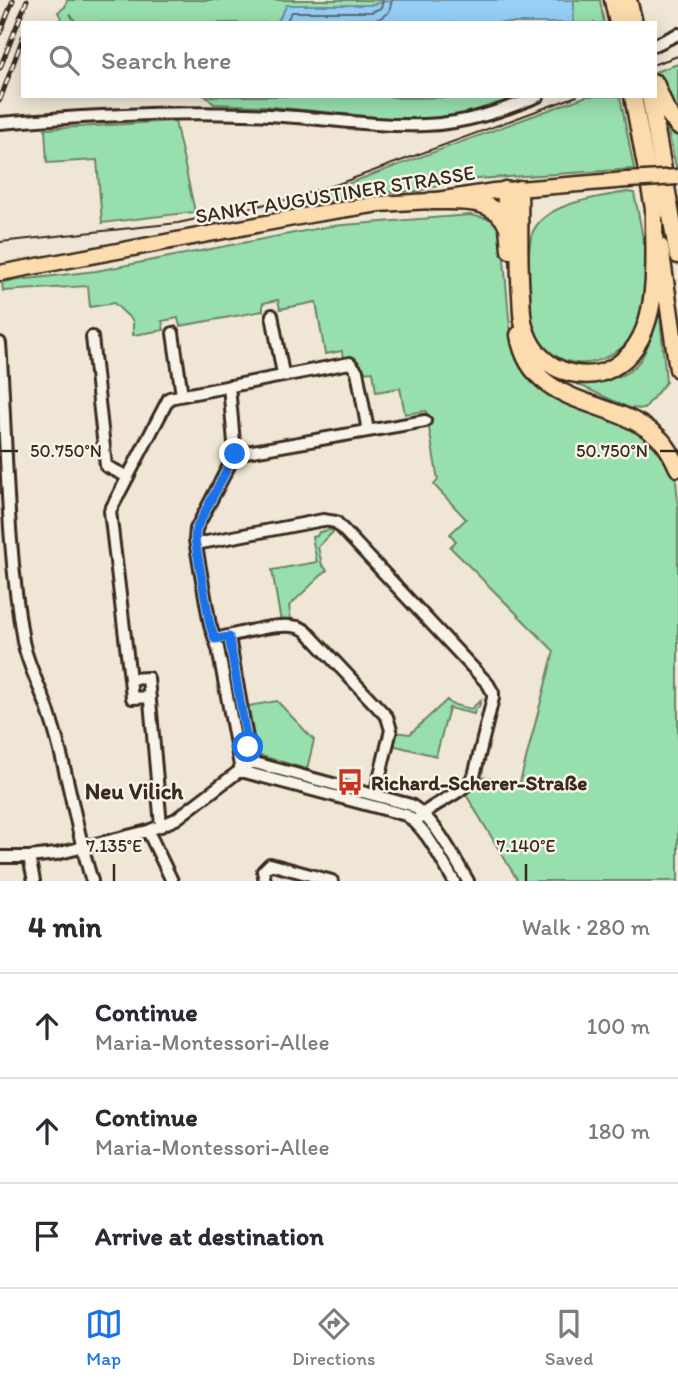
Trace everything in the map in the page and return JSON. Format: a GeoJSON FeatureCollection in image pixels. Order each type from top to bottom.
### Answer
{"type":"FeatureCollection","features":[{"type":"Feature","properties":{"kind":"highway"},"geometry":{"type":"LineString","coordinates":[[612,0],[617,21]]}},
{"type":"Feature","properties":{"kind":"highway"},"geometry":{"type":"LineString","coordinates":[[628,0],[633,21]]}},
{"type":"Feature","properties":{"kind":"highway"},"geometry":{"type":"LineString","coordinates":[[657,88],[666,110],[678,127]]}},
{"type":"Feature","properties":{"kind":"highway"},"geometry":{"type":"LineString","coordinates":[[633,98],[654,206],[678,369]]}},
{"type":"Feature","properties":{"kind":"highway"},"geometry":{"type":"LineString","coordinates":[[649,98],[678,255]]}},
{"type":"Feature","properties":{"kind":"highway"},"geometry":{"type":"LineString","coordinates":[[512,189],[525,330],[531,344],[544,360],[562,371],[574,374],[608,371],[629,356],[642,336],[650,314],[652,296],[654,206]]}},
{"type":"Feature","properties":{"kind":"highway"},"geometry":{"type":"LineString","coordinates":[[512,189],[507,226],[516,320],[520,345],[528,362],[539,378],[556,390],[632,419],[648,429],[663,441],[678,468]]}},
{"type":"Feature","properties":{"kind":"highway"},"geometry":{"type":"LineString","coordinates":[[431,201],[485,204],[497,211],[507,226]]}},
{"type":"Feature","properties":{"kind":"main road","name":"SANKT AUGUSTINER STRASSE"},"geometry":{"type":"LineString","coordinates":[[0,273],[379,204],[431,201],[512,189],[678,177]]}},
{"type":"Feature","properties":{"kind":"street"},"geometry":{"type":"LineString","coordinates":[[657,44],[678,34]]}},
{"type":"Feature","properties":{"kind":"street"},"geometry":{"type":"LineString","coordinates":[[0,123],[222,113],[278,114],[387,125],[427,125],[485,116],[533,98]]}},
{"type":"Feature","properties":{"kind":"street"},"geometry":{"type":"LineString","coordinates":[[272,315],[283,374]]}},
{"type":"Feature","properties":{"kind":"street"},"geometry":{"type":"LineString","coordinates":[[173,332],[182,395]]}},
{"type":"Feature","properties":{"kind":"street"},"geometry":{"type":"LineString","coordinates":[[92,337],[106,466],[128,477]]}},
{"type":"Feature","properties":{"kind":"street"},"geometry":{"type":"LineString","coordinates":[[0,343],[12,561],[24,644],[30,667],[50,716],[81,848],[92,881]]}},
{"type":"Feature","properties":{"kind":"street"},"geometry":{"type":"LineString","coordinates":[[150,696],[132,698],[110,511],[169,398],[351,363],[358,371],[368,431]]}},
{"type":"Feature","properties":{"kind":"street"},"geometry":{"type":"LineString","coordinates":[[229,386],[235,454],[196,529],[196,544],[240,771]]}},
{"type":"Feature","properties":{"kind":"street"},"geometry":{"type":"LineString","coordinates":[[235,454],[425,421]]}},
{"type":"Feature","properties":{"kind":"street"},"geometry":{"type":"LineString","coordinates":[[196,544],[323,520],[337,522],[488,684],[493,698],[474,776],[468,785],[423,812],[415,822]]}},
{"type":"Feature","properties":{"kind":"street"},"geometry":{"type":"LineString","coordinates":[[215,639],[284,625],[301,626],[387,717],[391,730],[375,794]]}},
{"type":"Feature","properties":{"kind":"street"},"geometry":{"type":"LineString","coordinates":[[229,637],[251,762]]}},
{"type":"Feature","properties":{"kind":"street"},"geometry":{"type":"LineString","coordinates":[[130,679],[148,678],[161,826]]}},
{"type":"Feature","properties":{"kind":"street"},"geometry":{"type":"LineString","coordinates":[[251,762],[411,805],[423,812],[468,881]]}},
{"type":"Feature","properties":{"kind":"street"},"geometry":{"type":"LineString","coordinates":[[0,857],[29,858],[148,831],[176,819],[251,762]]}},
{"type":"Feature","properties":{"kind":"street"},"geometry":{"type":"LineString","coordinates":[[240,771],[397,812],[415,822],[454,881]]}},
{"type":"Feature","properties":{"kind":"street"},"geometry":{"type":"LineString","coordinates":[[148,831],[172,881]]}},
{"type":"Feature","properties":{"kind":"street"},"geometry":{"type":"LineString","coordinates":[[29,858],[34,881]]}},
{"type":"Feature","properties":{"kind":"street"},"geometry":{"type":"LineString","coordinates":[[264,876],[270,864],[332,881]]}},
{"type":"Feature","properties":{"kind":"green space"},"geometry":{"type":"Polygon","coordinates":[[[67,0],[392,0],[369,5],[287,5],[278,21],[75,21],[70,14],[74,21],[63,21],[58,12],[65,7],[67,0]]]}},
{"type":"Feature","properties":{"kind":"green space"},"geometry":{"type":"Polygon","coordinates":[[[574,0],[600,0],[604,21],[573,21],[574,0]]]}},
{"type":"Feature","properties":{"kind":"green space"},"geometry":{"type":"Polygon","coordinates":[[[678,64],[678,167],[657,81],[657,71],[678,64]]]}},
{"type":"Feature","properties":{"kind":"green space"},"geometry":{"type":"Polygon","coordinates":[[[207,98],[514,98],[464,114],[430,118],[386,118],[214,104],[207,98]]]}},
{"type":"Feature","properties":{"kind":"green space"},"geometry":{"type":"Polygon","coordinates":[[[582,98],[620,98],[634,169],[461,180],[418,191],[355,193],[328,202],[314,196],[582,98]]]}},
{"type":"Feature","properties":{"kind":"green space"},"geometry":{"type":"Polygon","coordinates":[[[175,121],[195,212],[102,223],[97,160],[47,163],[45,129],[175,121]]]}},
{"type":"Feature","properties":{"kind":"green space"},"geometry":{"type":"Polygon","coordinates":[[[634,193],[645,251],[645,294],[639,325],[622,348],[597,361],[583,363],[559,358],[541,341],[530,315],[529,252],[532,234],[547,215],[559,208],[587,199],[634,193]]]}},
{"type":"Feature","properties":{"kind":"green space"},"geometry":{"type":"Polygon","coordinates":[[[470,215],[494,220],[502,236],[513,347],[522,367],[534,382],[634,423],[659,444],[675,471],[678,502],[678,881],[518,881],[465,793],[480,776],[519,786],[554,651],[450,547],[456,541],[450,534],[466,519],[434,485],[438,480],[426,411],[405,414],[400,388],[376,392],[373,371],[363,372],[355,361],[343,359],[342,351],[325,354],[316,302],[280,309],[278,300],[263,303],[263,311],[180,326],[178,318],[162,321],[164,330],[133,335],[133,321],[114,303],[90,307],[88,286],[3,291],[2,282],[96,271],[331,226],[470,215]]]}},
{"type":"Feature","properties":{"kind":"green space"},"geometry":{"type":"Polygon","coordinates":[[[660,316],[666,382],[644,409],[629,408],[577,384],[610,379],[631,370],[645,351],[655,319],[660,316]]]}},
{"type":"Feature","properties":{"kind":"green space"},"geometry":{"type":"Polygon","coordinates":[[[336,529],[318,547],[322,565],[327,570],[289,606],[291,620],[281,622],[272,570],[317,562],[312,537],[319,532],[336,529]]]}},
{"type":"Feature","properties":{"kind":"green space"},"geometry":{"type":"Polygon","coordinates":[[[447,700],[451,704],[471,709],[481,700],[474,714],[449,708],[436,756],[392,745],[395,732],[410,734],[447,700]]]}},
{"type":"Feature","properties":{"kind":"green space"},"geometry":{"type":"Polygon","coordinates":[[[277,701],[314,740],[307,769],[258,755],[248,706],[277,701]]]}},
{"type":"Feature","properties":{"kind":"water"},"geometry":{"type":"Polygon","coordinates":[[[392,0],[574,0],[573,21],[278,21],[287,5],[369,5],[392,0]]]}},
{"type":"Feature","properties":{"kind":"tram line"},"geometry":{"type":"LineString","coordinates":[[657,63],[678,56]]}},
{"type":"Feature","properties":{"kind":"tram line"},"geometry":{"type":"LineString","coordinates":[[0,242],[178,223],[285,200],[338,184],[572,98]]}},
{"type":"Feature","properties":{"kind":"railway"},"geometry":{"type":"LineString","coordinates":[[0,33],[13,0]]}},
{"type":"Feature","properties":{"kind":"railway"},"geometry":{"type":"LineString","coordinates":[[0,68],[27,0]]}},
{"type":"Feature","properties":{"kind":"railway"},"geometry":{"type":"LineString","coordinates":[[0,100],[21,42]]}},
{"type":"Feature","properties":{"kind":"place","name":"Richard-Scherer-Straße"},"geometry":{"type":"Point","coordinates":[350,782]}},
{"type":"Feature","properties":{"kind":"district","name":"Neu Vilich"},"geometry":{"type":"Point","coordinates":[134,791]}},
{"type":"Feature","properties":{"kind":"route"},"geometry":{"type":"LineString","coordinates":[[235,454],[196,529],[195,540],[210,625],[215,639],[229,637],[248,747]]}}]}
